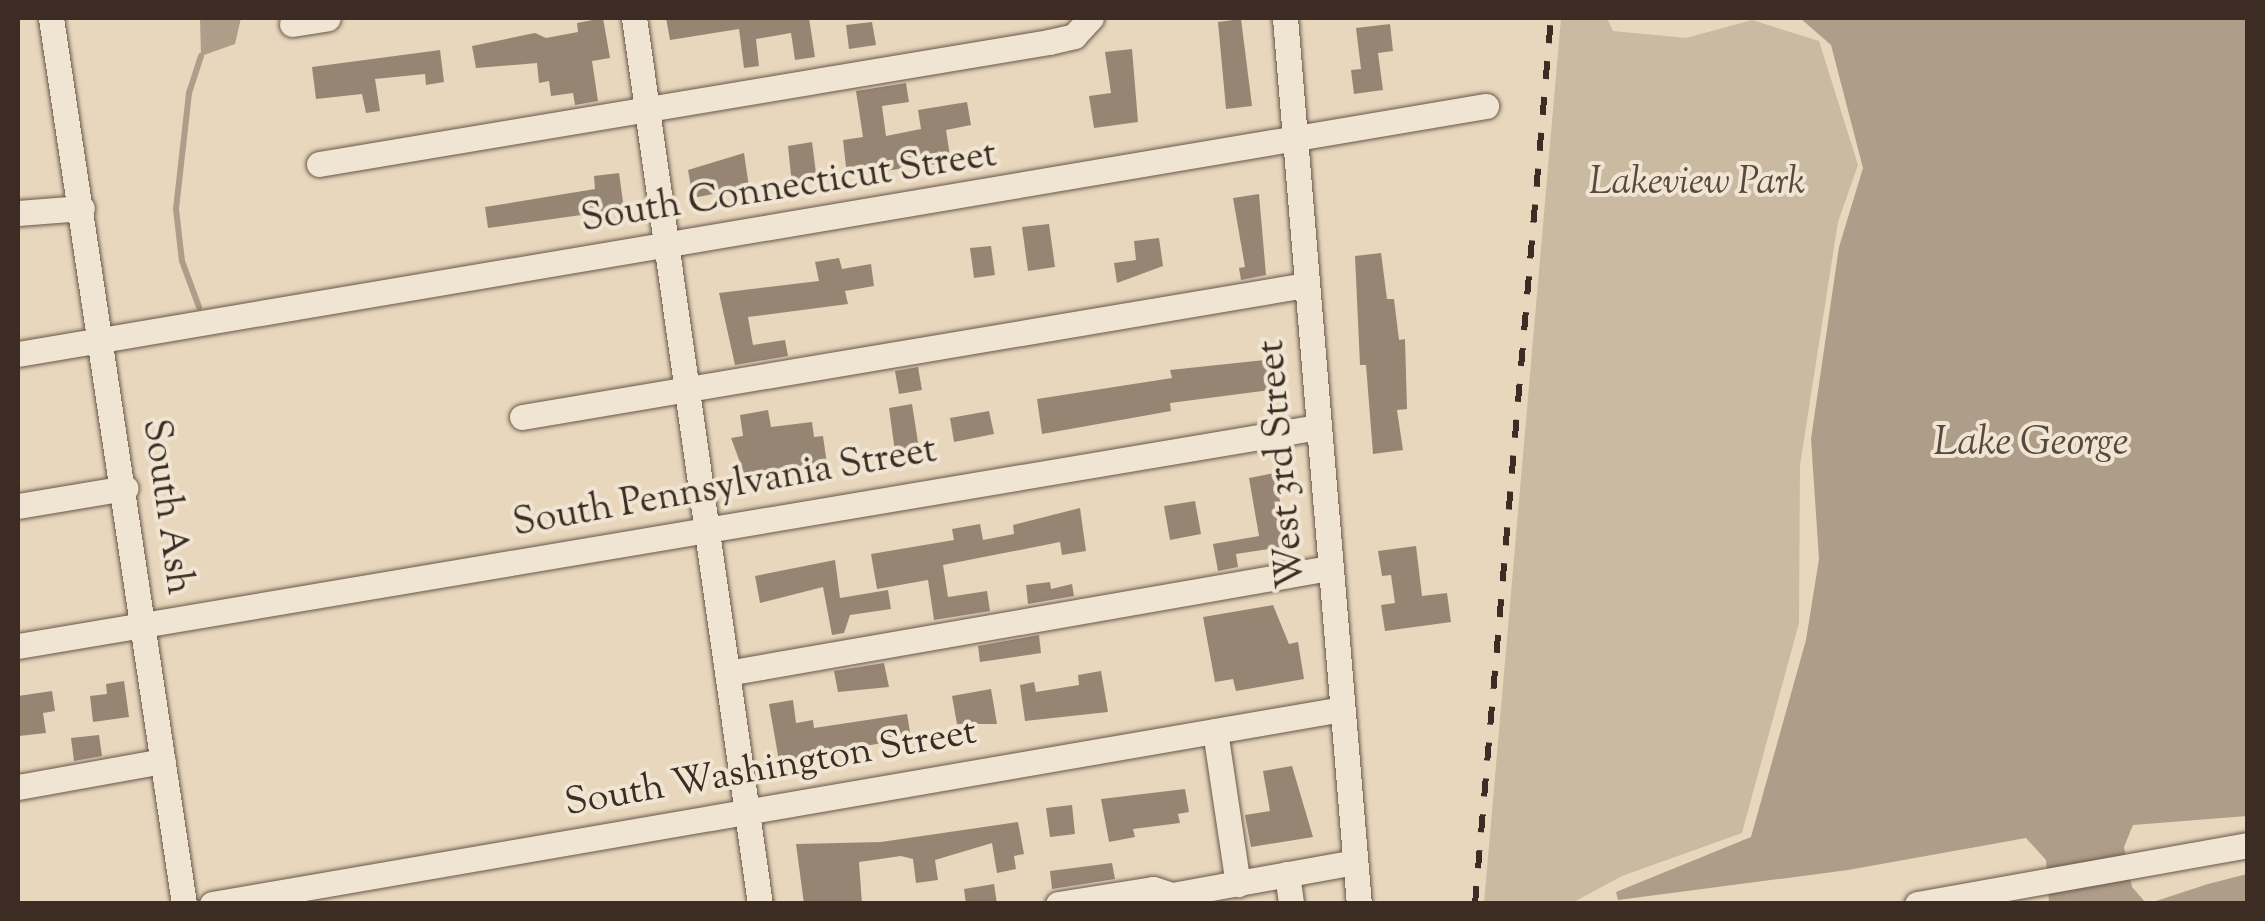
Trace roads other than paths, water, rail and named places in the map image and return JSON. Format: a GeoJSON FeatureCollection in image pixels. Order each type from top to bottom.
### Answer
{"type":"FeatureCollection","features":[{"type":"Feature","properties":{"kind":"street","name":"South Ash"},"geometry":{"type":"LineString","coordinates":[[51,18],[104,339],[184,904]]}},
{"type":"Feature","properties":{"kind":"street"},"geometry":{"type":"LineString","coordinates":[[292,24],[328,18]]}},
{"type":"Feature","properties":{"kind":"street"},"geometry":{"type":"LineString","coordinates":[[634,18],[760,904]]}},
{"type":"Feature","properties":{"kind":"street"},"geometry":{"type":"LineString","coordinates":[[320,164],[1049,42],[1074,36],[1091,18]]}},
{"type":"Feature","properties":{"kind":"street","name":"West 3rd Street"},"geometry":{"type":"LineString","coordinates":[[1285,18],[1358,904]]}},
{"type":"Feature","properties":{"kind":"street","name":"South Connecticut Street"},"geometry":{"type":"LineString","coordinates":[[18,354],[666,249],[1486,106]]}},
{"type":"Feature","properties":{"kind":"street"},"geometry":{"type":"LineString","coordinates":[[18,213],[82,208]]}},
{"type":"Feature","properties":{"kind":"street"},"geometry":{"type":"LineString","coordinates":[[522,417],[1306,285]]}},
{"type":"Feature","properties":{"kind":"street","name":"South Pennsylvania Street"},"geometry":{"type":"LineString","coordinates":[[18,646],[1319,427]]}},
{"type":"Feature","properties":{"kind":"street"},"geometry":{"type":"LineString","coordinates":[[18,506],[124,488]]}},
{"type":"Feature","properties":{"kind":"street"},"geometry":{"type":"LineString","coordinates":[[727,673],[1330,568]]}},
{"type":"Feature","properties":{"kind":"street","name":"South Washington Street"},"geometry":{"type":"LineString","coordinates":[[212,904],[1342,709]]}},
{"type":"Feature","properties":{"kind":"street"},"geometry":{"type":"LineString","coordinates":[[1216,731],[1231,891]]}},
{"type":"Feature","properties":{"kind":"street"},"geometry":{"type":"LineString","coordinates":[[18,787],[164,762]]}},
{"type":"Feature","properties":{"kind":"street"},"geometry":{"type":"LineString","coordinates":[[1917,904],[2248,845]]}},
{"type":"Feature","properties":{"kind":"street"},"geometry":{"type":"LineString","coordinates":[[1058,904],[1153,889],[1172,899],[1231,891],[1287,874],[1355,862]]}},
{"type":"Feature","properties":{"kind":"street"},"geometry":{"type":"LineString","coordinates":[[1287,874],[1291,904]]}},
{"type":"Feature","properties":{"kind":"water"},"geometry":{"type":"Polygon","coordinates":[[[200,18],[241,18],[235,44],[201,56],[200,18]]]}},
{"type":"Feature","properties":{"kind":"water","name":"Lake George"},"geometry":{"type":"Polygon","coordinates":[[[1800,18],[2247,18],[2247,816],[2133,825],[2124,847],[2132,887],[2146,903],[2049,903],[2046,860],[2026,838],[1848,870],[1618,900],[1616,892],[1751,837],[1806,640],[1819,559],[1811,439],[1839,247],[1863,168],[1831,45],[1800,18]]]}},
{"type":"Feature","properties":{"kind":"water"},"geometry":{"type":"Polygon","coordinates":[[[2247,874],[2247,903],[2150,903],[2208,884],[2247,874]]]}},
{"type":"Feature","properties":{"kind":"waterway"},"geometry":{"type":"LineString","coordinates":[[199,307],[182,261],[176,209],[189,93],[201,56]]}},
{"type":"Feature","properties":{"kind":"railway"},"geometry":{"type":"LineString","coordinates":[[1475,904],[1551,18]]}},
{"type":"Feature","properties":{"kind":"park label","name":"Lakeview Park"},"geometry":{"type":"Point","coordinates":[1697,185]}}]}
